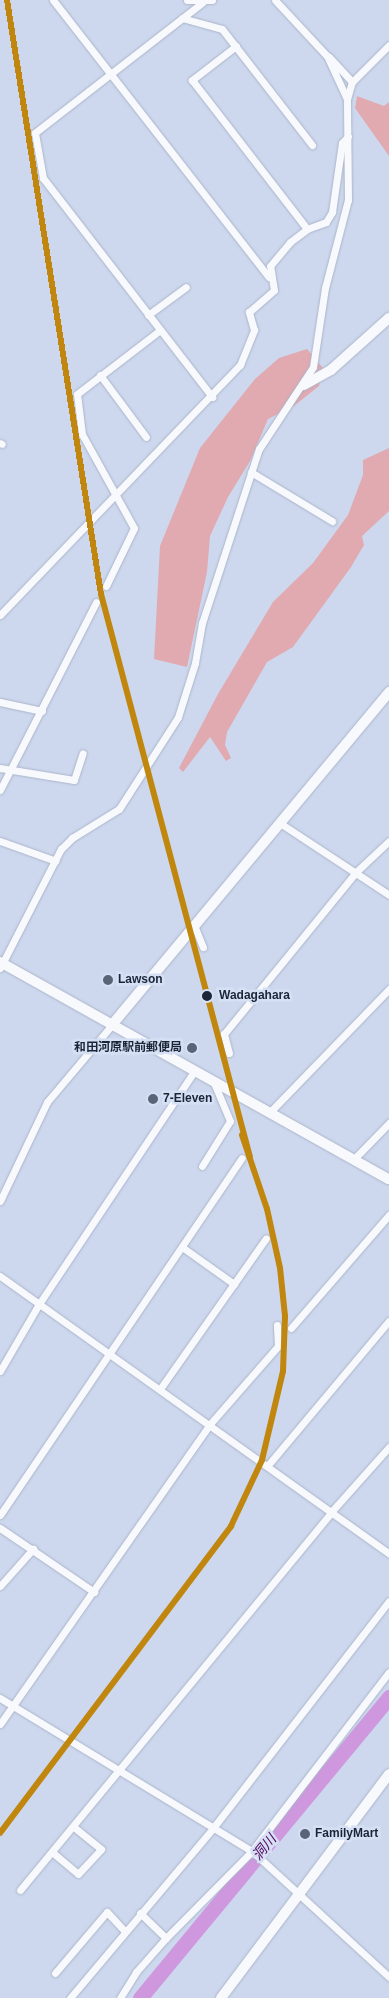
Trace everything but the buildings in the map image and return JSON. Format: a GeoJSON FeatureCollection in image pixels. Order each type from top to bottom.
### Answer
{"type":"FeatureCollection","features":[{"type":"Feature","properties":{"kind":"street"},"geometry":{"type":"LineString","coordinates":[[0,615],[212,397],[240,365],[254,330],[249,312],[274,290],[269,277],[53,0]]}},
{"type":"Feature","properties":{"kind":"street"},"geometry":{"type":"LineString","coordinates":[[187,0],[203,2],[212,0]]}},
{"type":"Feature","properties":{"kind":"street"},"geometry":{"type":"LineString","coordinates":[[275,0],[352,82]]}},
{"type":"Feature","properties":{"kind":"street"},"geometry":{"type":"LineString","coordinates":[[203,2],[35,133],[43,178],[212,397]]}},
{"type":"Feature","properties":{"kind":"street"},"geometry":{"type":"LineString","coordinates":[[182,18],[222,29],[312,145]]}},
{"type":"Feature","properties":{"kind":"street"},"geometry":{"type":"LineString","coordinates":[[304,385],[313,367],[324,288],[348,200],[347,99],[352,82],[389,45]]}},
{"type":"Feature","properties":{"kind":"street"},"geometry":{"type":"LineString","coordinates":[[236,46],[192,80],[307,229]]}},
{"type":"Feature","properties":{"kind":"street"},"geometry":{"type":"LineString","coordinates":[[327,56],[347,99]]}},
{"type":"Feature","properties":{"kind":"street"},"geometry":{"type":"LineString","coordinates":[[269,277],[270,266],[278,252],[307,229],[326,222],[332,212],[342,143],[348,136]]}},
{"type":"Feature","properties":{"kind":"street"},"geometry":{"type":"LineString","coordinates":[[148,315],[186,287]]}},
{"type":"Feature","properties":{"kind":"street"},"geometry":{"type":"LineString","coordinates":[[389,318],[331,370],[304,385],[290,399],[272,425],[250,472],[202,622],[183,708],[157,748],[142,776],[119,809],[66,843],[1,964],[389,1179]]}},
{"type":"Feature","properties":{"kind":"street"},"geometry":{"type":"LineString","coordinates":[[106,586],[134,528],[82,434],[77,394],[160,330]]}},
{"type":"Feature","properties":{"kind":"street"},"geometry":{"type":"LineString","coordinates":[[100,375],[146,437]]}},
{"type":"Feature","properties":{"kind":"street"},"geometry":{"type":"LineString","coordinates":[[250,472],[332,521]]}},
{"type":"Feature","properties":{"kind":"street"},"geometry":{"type":"LineString","coordinates":[[0,790],[96,602]]}},
{"type":"Feature","properties":{"kind":"street"},"geometry":{"type":"LineString","coordinates":[[0,1201],[46,1102],[389,692]]}},
{"type":"Feature","properties":{"kind":"street"},"geometry":{"type":"LineString","coordinates":[[0,702],[42,711]]}},
{"type":"Feature","properties":{"kind":"street"},"geometry":{"type":"LineString","coordinates":[[0,768],[74,780],[82,753]]}},
{"type":"Feature","properties":{"kind":"street"},"geometry":{"type":"LineString","coordinates":[[280,823],[389,895]]}},
{"type":"Feature","properties":{"kind":"street"},"geometry":{"type":"LineString","coordinates":[[0,841],[56,860]]}},
{"type":"Feature","properties":{"kind":"street"},"geometry":{"type":"LineString","coordinates":[[229,1053],[224,1034],[356,872],[389,841]]}},
{"type":"Feature","properties":{"kind":"street"},"geometry":{"type":"LineString","coordinates":[[194,924],[203,947]]}},
{"type":"Feature","properties":{"kind":"street"},"geometry":{"type":"LineString","coordinates":[[269,1113],[389,989]]}},
{"type":"Feature","properties":{"kind":"street"},"geometry":{"type":"LineString","coordinates":[[0,1371],[39,1304],[194,1072]]}},
{"type":"Feature","properties":{"kind":"street"},"geometry":{"type":"LineString","coordinates":[[202,1166],[230,1121],[214,1082]]}},
{"type":"Feature","properties":{"kind":"street"},"geometry":{"type":"LineString","coordinates":[[353,1160],[389,1123]]}},
{"type":"Feature","properties":{"kind":"street"},"geometry":{"type":"LineString","coordinates":[[0,1515],[242,1158]]}},
{"type":"Feature","properties":{"kind":"street"},"geometry":{"type":"LineString","coordinates":[[291,1328],[389,1215]]}},
{"type":"Feature","properties":{"kind":"street"},"geometry":{"type":"LineString","coordinates":[[160,1388],[266,1238]]}},
{"type":"Feature","properties":{"kind":"street"},"geometry":{"type":"LineString","coordinates":[[182,1247],[234,1284]]}},
{"type":"Feature","properties":{"kind":"street"},"geometry":{"type":"LineString","coordinates":[[0,1276],[268,1464],[389,1553]]}},
{"type":"Feature","properties":{"kind":"street"},"geometry":{"type":"LineString","coordinates":[[268,1464],[389,1321]]}},
{"type":"Feature","properties":{"kind":"street"},"geometry":{"type":"LineString","coordinates":[[0,1724],[14,1707],[210,1424],[278,1346],[277,1325]]}},
{"type":"Feature","properties":{"kind":"street"},"geometry":{"type":"LineString","coordinates":[[20,1890],[74,1827],[332,1511],[389,1447]]}},
{"type":"Feature","properties":{"kind":"street"},"geometry":{"type":"LineString","coordinates":[[0,1528],[94,1592]]}},
{"type":"Feature","properties":{"kind":"street"},"geometry":{"type":"LineString","coordinates":[[0,1586],[33,1549]]}},
{"type":"Feature","properties":{"kind":"street"},"geometry":{"type":"LineString","coordinates":[[70,1998],[213,1828],[389,1601]]}},
{"type":"Feature","properties":{"kind":"street"},"geometry":{"type":"LineString","coordinates":[[120,1998],[136,1972],[166,1938],[253,1851],[389,1672]]}},
{"type":"Feature","properties":{"kind":"street"},"geometry":{"type":"LineString","coordinates":[[0,1698],[253,1851],[301,1893],[389,1977]]}},
{"type":"Feature","properties":{"kind":"street"},"geometry":{"type":"LineString","coordinates":[[221,1998],[389,1774]]}},
{"type":"Feature","properties":{"kind":"street"},"geometry":{"type":"LineString","coordinates":[[52,1852],[78,1874],[101,1848],[74,1827]]}},
{"type":"Feature","properties":{"kind":"street"},"geometry":{"type":"LineString","coordinates":[[55,1972],[107,1912],[126,1931]]}},
{"type":"Feature","properties":{"kind":"street"},"geometry":{"type":"LineString","coordinates":[[140,1913],[166,1938]]}},
{"type":"Feature","properties":{"kind":"shaded area"},"geometry":{"type":"Polygon","coordinates":[[[357,96],[384,106],[389,102],[389,156],[355,108],[357,96]]]}},
{"type":"Feature","properties":{"kind":"shaded area"},"geometry":{"type":"Polygon","coordinates":[[[307,349],[323,368],[319,386],[294,406],[268,419],[250,461],[228,497],[210,536],[207,572],[187,667],[154,659],[160,546],[200,448],[255,379],[279,358],[307,349]]]}},
{"type":"Feature","properties":{"kind":"shaded area"},"geometry":{"type":"Polygon","coordinates":[[[389,448],[389,511],[362,536],[364,545],[351,567],[293,647],[267,662],[227,732],[225,745],[231,758],[226,761],[210,737],[183,772],[179,768],[218,694],[273,602],[313,563],[348,515],[363,475],[363,460],[389,448]]]}},
{"type":"Feature","properties":{"kind":"waterway","name":"洞川"},"geometry":{"type":"LineString","coordinates":[[140,1998],[389,1697]]}},
{"type":"Feature","properties":{"kind":"transit line"},"geometry":{"type":"LineString","coordinates":[[7,0],[101,594],[250,1157]]}},
{"type":"Feature","properties":{"kind":"transit line"},"geometry":{"type":"LineString","coordinates":[[0,1833],[231,1526],[262,1460],[283,1371],[285,1316],[280,1268],[267,1209],[242,1135]]}},
{"type":"Feature","properties":{"kind":"place","name":"Lawson"},"geometry":{"type":"Point","coordinates":[108,980]}},
{"type":"Feature","properties":{"kind":"place","name":"Wadagahara"},"geometry":{"type":"Point","coordinates":[207,996]}},
{"type":"Feature","properties":{"kind":"place","name":"和田河原駅前郵便局"},"geometry":{"type":"Point","coordinates":[192,1048]}},
{"type":"Feature","properties":{"kind":"place","name":"7-Eleven"},"geometry":{"type":"Point","coordinates":[153,1099]}},
{"type":"Feature","properties":{"kind":"place","name":"FamilyMart"},"geometry":{"type":"Point","coordinates":[305,1834]}}]}
